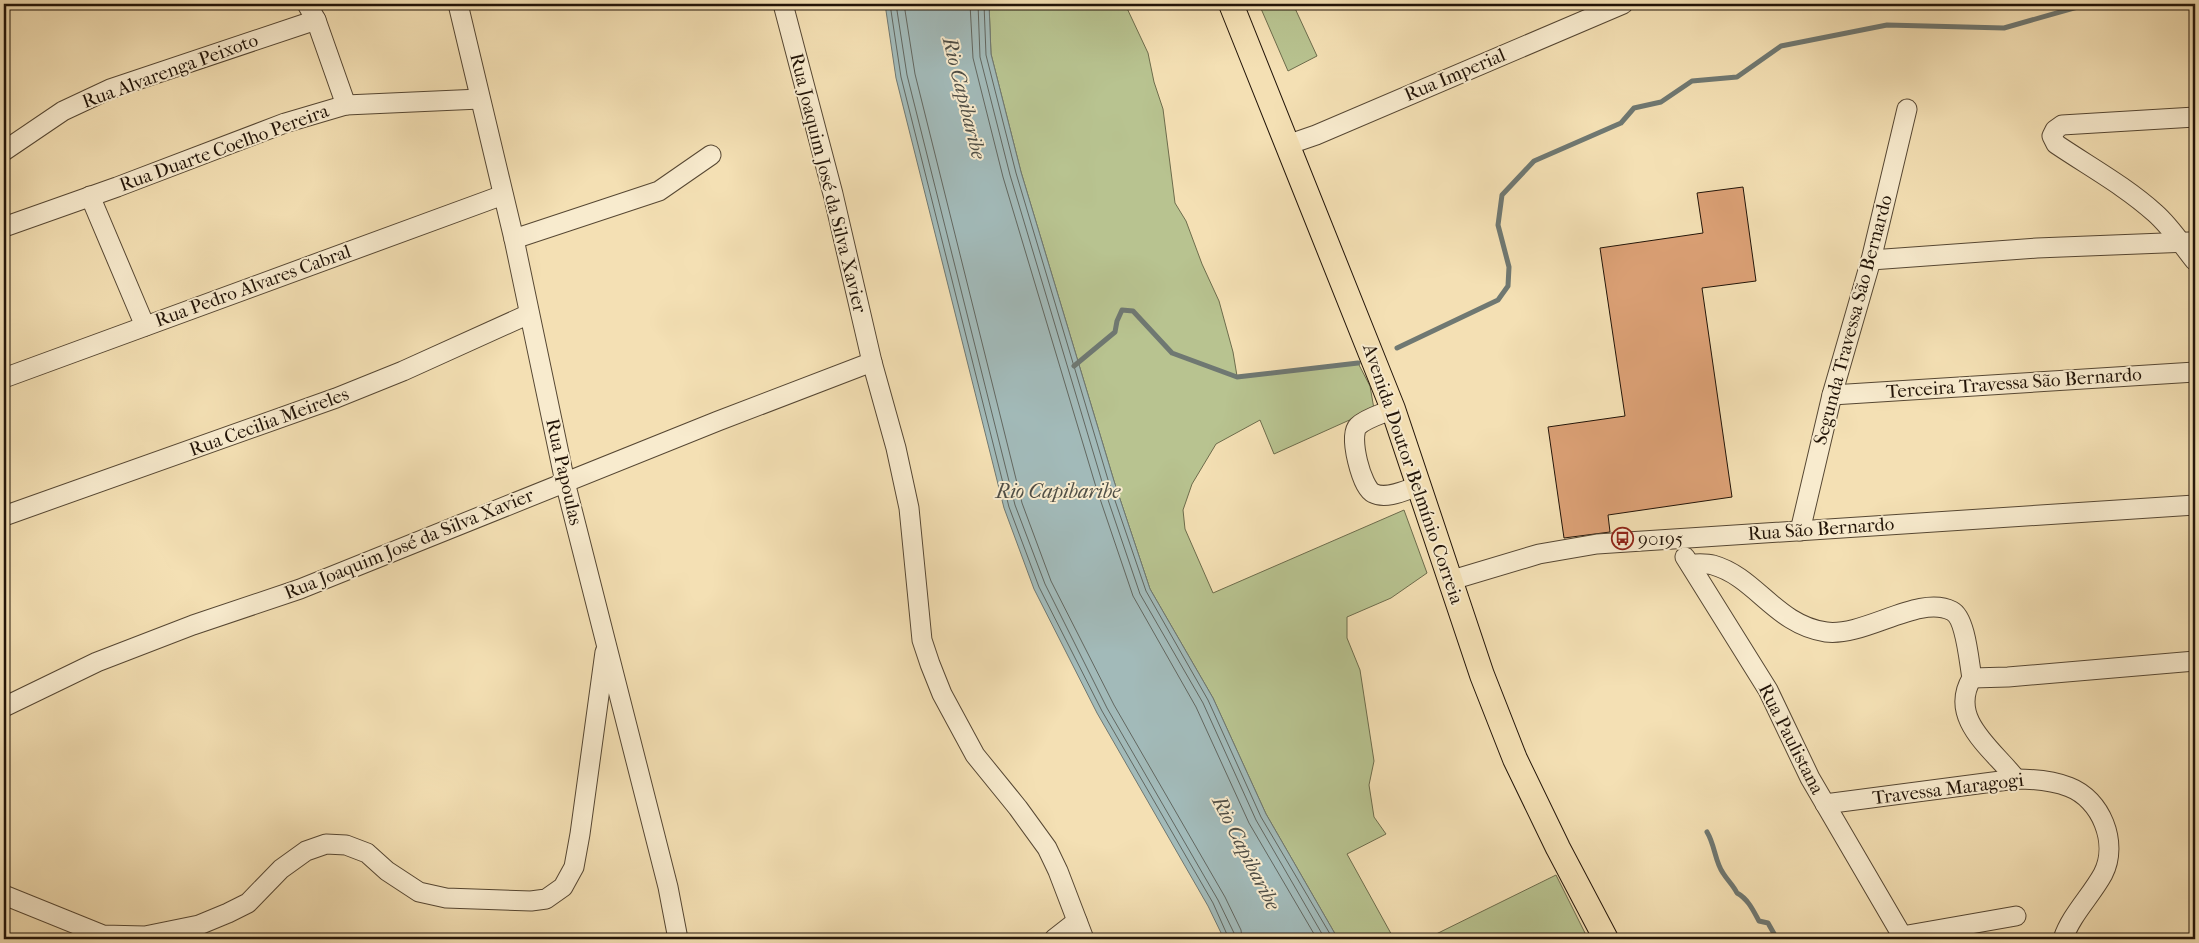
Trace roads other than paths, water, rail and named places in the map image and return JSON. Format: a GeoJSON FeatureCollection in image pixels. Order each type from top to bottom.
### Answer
{"type":"FeatureCollection","features":[{"type":"Feature","properties":{"kind":"main road","name":"Avenida Doutor Belmínio Correia"},"geometry":{"type":"LineString","coordinates":[[1231,4],[1393,409],[1452,580],[1482,675],[1515,759],[1558,848],[1606,939]]}},
{"type":"Feature","properties":{"kind":"street","name":"Rua Papoulas"},"geometry":{"type":"LineString","coordinates":[[458,4],[514,239],[565,482],[668,887],[678,939]]}},
{"type":"Feature","properties":{"kind":"street","name":"Rua Joaquim José da Silva Xavier"},"geometry":{"type":"LineString","coordinates":[[783,4],[834,194],[872,362],[896,448],[909,508],[922,640],[942,694],[975,755],[1028,821],[1047,848],[1058,871],[1084,939]]}},
{"type":"Feature","properties":{"kind":"street","name":"Rua Imperial"},"geometry":{"type":"LineString","coordinates":[[1287,145],[1316,135],[1623,4]]}},
{"type":"Feature","properties":{"kind":"street"},"geometry":{"type":"LineString","coordinates":[[311,12],[346,105]]}},
{"type":"Feature","properties":{"kind":"street","name":"Rua Alvarenga Peixoto"},"geometry":{"type":"LineString","coordinates":[[4,151],[63,111],[110,89],[311,12]]}},
{"type":"Feature","properties":{"kind":"street","name":"Rua Duarte Coelho Pereira"},"geometry":{"type":"LineString","coordinates":[[4,227],[285,122],[346,105],[480,99]]}},
{"type":"Feature","properties":{"kind":"street","name":"Segunda Travessa São Bernardo"},"geometry":{"type":"LineString","coordinates":[[1800,530],[1832,395],[1871,260],[1907,109]]}},
{"type":"Feature","properties":{"kind":"street"},"geometry":{"type":"LineString","coordinates":[[2195,117],[2062,124],[2053,133],[2053,140],[2156,213],[2187,242],[2195,261]]}},
{"type":"Feature","properties":{"kind":"street"},"geometry":{"type":"LineString","coordinates":[[514,239],[659,191],[711,156]]}},
{"type":"Feature","properties":{"kind":"street","name":"Rua Pedro Alvares Cabral"},"geometry":{"type":"LineString","coordinates":[[4,378],[503,195]]}},
{"type":"Feature","properties":{"kind":"street"},"geometry":{"type":"LineString","coordinates":[[90,196],[145,326]]}},
{"type":"Feature","properties":{"kind":"street"},"geometry":{"type":"LineString","coordinates":[[1871,260],[2037,248],[2187,242]]}},
{"type":"Feature","properties":{"kind":"street","name":"Rua Cecilia Meireles"},"geometry":{"type":"LineString","coordinates":[[4,516],[336,398],[403,371],[529,314]]}},
{"type":"Feature","properties":{"kind":"street","name":"Rua Joaquim José da Silva Xavier"},"geometry":{"type":"LineString","coordinates":[[4,707],[97,662],[193,625],[300,589],[565,482],[872,362]]}},
{"type":"Feature","properties":{"kind":"street","name":"Terceira Travessa São Bernardo"},"geometry":{"type":"LineString","coordinates":[[1832,395],[2195,372]]}},
{"type":"Feature","properties":{"kind":"street"},"geometry":{"type":"LineString","coordinates":[[1393,409],[1357,426],[1353,435],[1353,445],[1368,488],[1373,494],[1384,495],[1418,486]]}},
{"type":"Feature","properties":{"kind":"street","name":"Rua São Bernardo"},"geometry":{"type":"LineString","coordinates":[[1452,580],[1539,554],[1597,544],[2195,504]]}},
{"type":"Feature","properties":{"kind":"street","name":"Rua Paulistana"},"geometry":{"type":"LineString","coordinates":[[1675,540],[1768,690],[1810,778],[1903,938]]}},
{"type":"Feature","properties":{"kind":"street"},"geometry":{"type":"LineString","coordinates":[[1690,564],[1712,565],[1734,576],[1794,622],[1828,632],[1863,628],[1909,611],[1928,608],[1946,608],[1959,616],[1972,678],[1966,688],[1964,700],[1967,718],[1979,737],[2016,779]]}},
{"type":"Feature","properties":{"kind":"street"},"geometry":{"type":"LineString","coordinates":[[4,895],[103,935],[145,936],[199,925],[248,903],[281,869],[306,850],[326,844],[346,845],[366,853],[419,892],[446,898],[531,901],[546,899],[562,887],[574,868],[606,643]]}},
{"type":"Feature","properties":{"kind":"street"},"geometry":{"type":"LineString","coordinates":[[1972,678],[2008,677],[2195,661]]}},
{"type":"Feature","properties":{"kind":"street","name":"Travessa Maragogi"},"geometry":{"type":"LineString","coordinates":[[1826,804],[2016,779],[2043,779],[2070,787],[2099,811],[2108,843],[2104,872],[2063,939]]}},
{"type":"Feature","properties":{"kind":"street"},"geometry":{"type":"LineString","coordinates":[[1903,938],[2016,916]]}},
{"type":"Feature","properties":{"kind":"street"},"geometry":{"type":"LineString","coordinates":[[1054,939],[1076,921]]}},
{"type":"Feature","properties":{"kind":"water","name":"Rio Capibaribe"},"geometry":{"type":"Polygon","coordinates":[[[885,4],[989,4],[991,54],[1021,172],[1114,481],[1150,589],[1213,698],[1266,814],[1338,939],[1224,939],[1208,906],[1097,713],[1034,589],[1004,508],[896,78],[885,4]]]}},
{"type":"Feature","properties":{"kind":"waterway"},"geometry":{"type":"LineString","coordinates":[[1397,348],[1498,300],[1508,286],[1509,267],[1498,225],[1502,195],[1534,161],[1621,123],[1634,108],[1661,102],[1692,81],[1737,77],[1781,46],[1887,25],[2004,28],[2088,4]]}},
{"type":"Feature","properties":{"kind":"waterway"},"geometry":{"type":"LineString","coordinates":[[1074,366],[1115,332],[1122,310],[1133,311],[1172,353],[1237,377],[1358,363]]}},
{"type":"Feature","properties":{"kind":"waterway"},"geometry":{"type":"LineString","coordinates":[[1707,832],[1723,873],[1737,893],[1750,905],[1759,921],[1768,923],[1777,939]]}},
{"type":"Feature","properties":{"kind":"place","name":"90195"},"geometry":{"type":"Point","coordinates":[1622,539]}}]}
